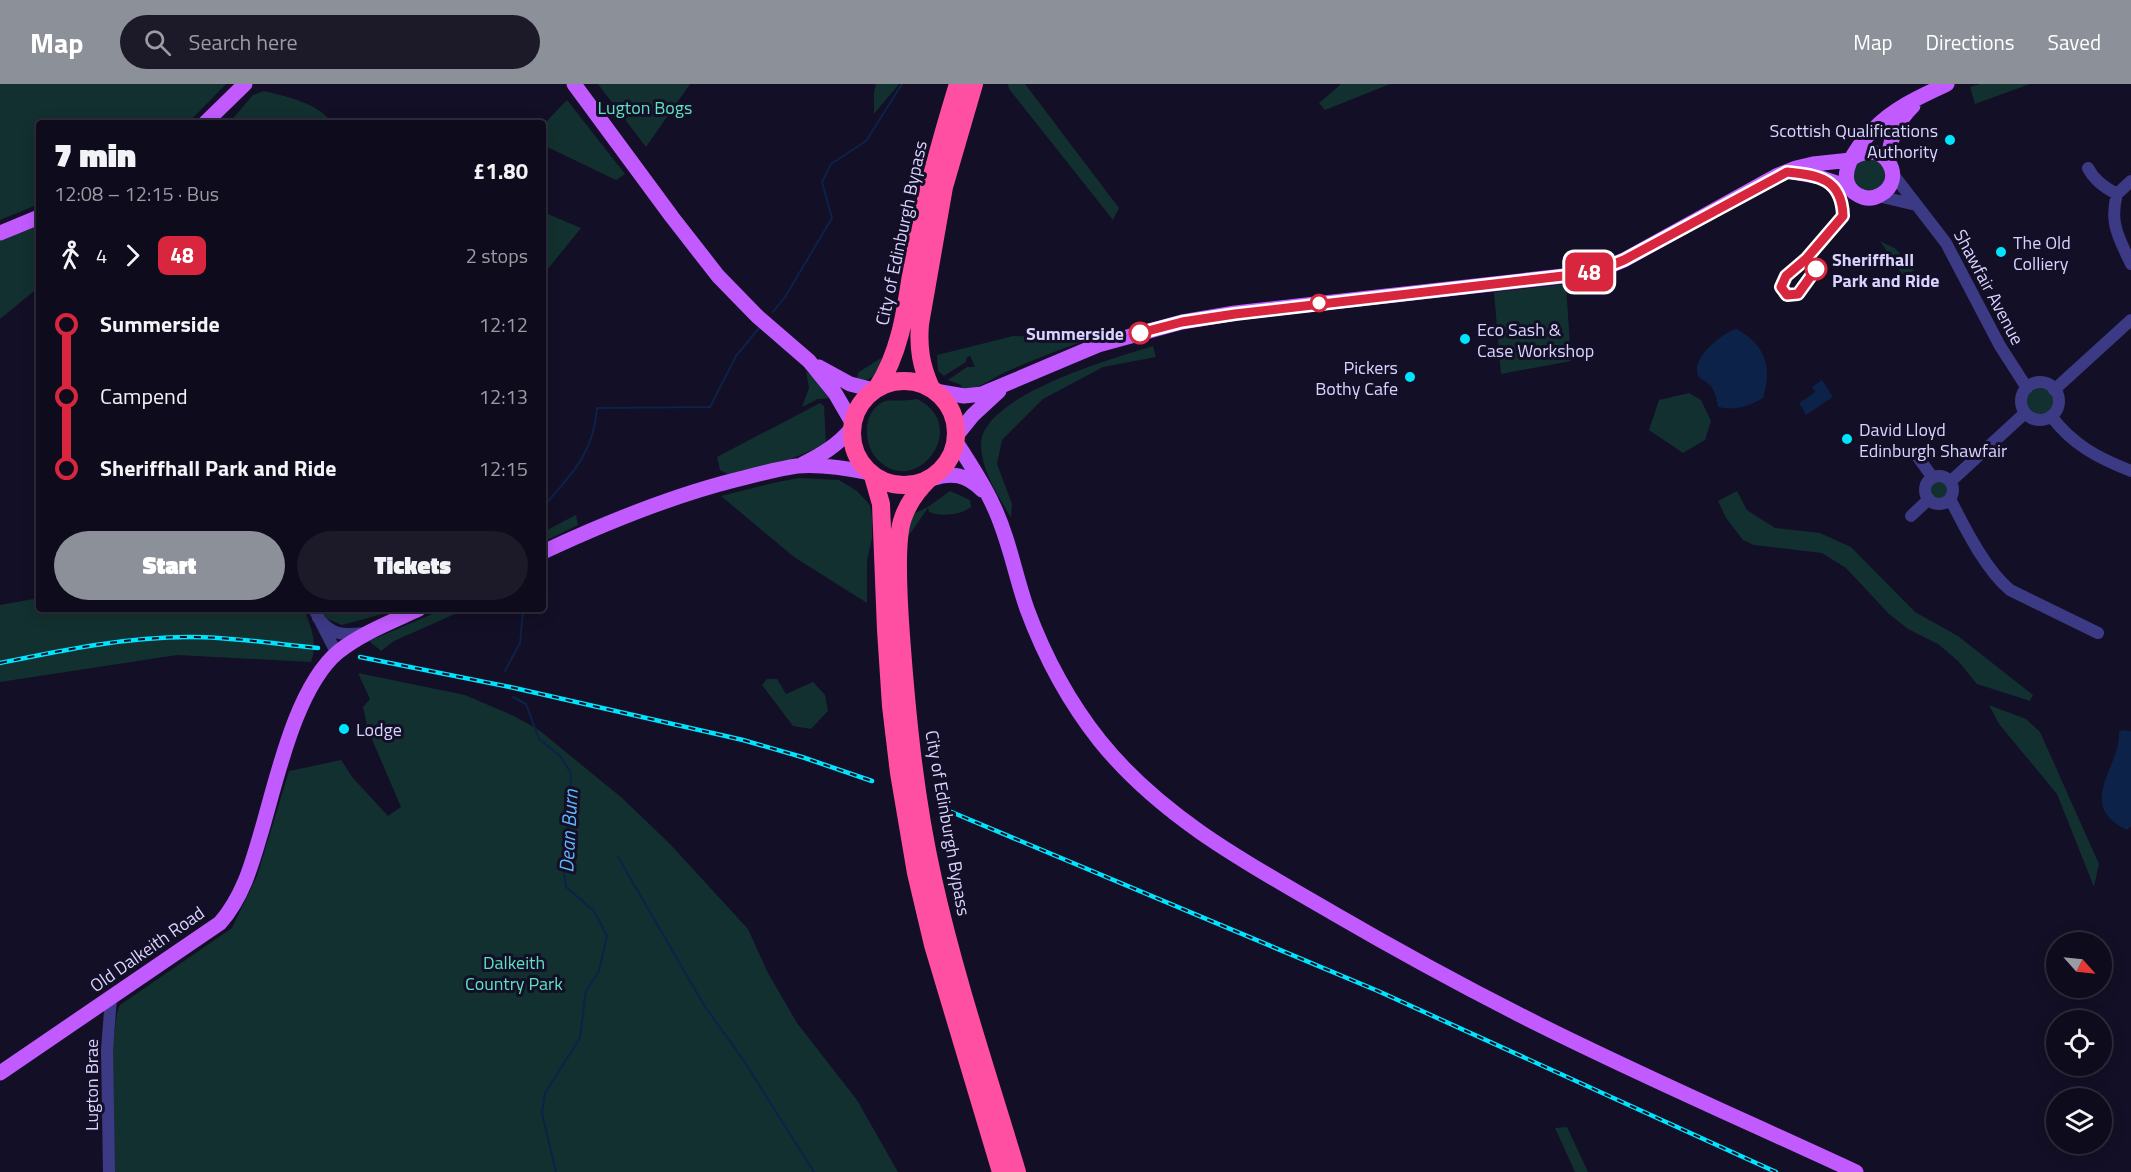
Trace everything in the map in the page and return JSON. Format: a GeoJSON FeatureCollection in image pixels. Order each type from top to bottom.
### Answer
{"type":"FeatureCollection","features":[{"type":"Feature","properties":{"kind":"highway","name":"City of Edinburgh Bypass"},"geometry":{"type":"LineString","coordinates":[[875,389],[898,346],[923,214],[937,155],[958,84]]}},
{"type":"Feature","properties":{"kind":"highway","name":"City of Edinburgh Bypass"},"geometry":{"type":"LineString","coordinates":[[933,390],[920,360],[920,324],[944,187],[974,84]]}},
{"type":"Feature","properties":{"kind":"highway"},"geometry":{"type":"LineString","coordinates":[[904,381],[922,384],[933,390],[949,407],[954,417],[956,439],[948,462],[929,479],[906,486],[883,482],[871,475],[861,464],[854,451],[852,426],[859,407],[875,389],[885,384],[904,381]]}},
{"type":"Feature","properties":{"kind":"highway","name":"City of Edinburgh Bypass"},"geometry":{"type":"LineString","coordinates":[[871,475],[881,504],[891,706],[899,773],[916,873],[933,945],[1001,1172]]}},
{"type":"Feature","properties":{"kind":"highway","name":"City of Edinburgh Bypass"},"geometry":{"type":"LineString","coordinates":[[929,479],[914,496],[902,520],[900,532],[900,617],[906,701],[915,776],[933,877],[949,945],[1017,1172]]}},
{"type":"Feature","properties":{"kind":"main road"},"geometry":{"type":"LineString","coordinates":[[208,120],[245,84]]}},
{"type":"Feature","properties":{"kind":"main road"},"geometry":{"type":"LineString","coordinates":[[574,84],[672,218],[718,276],[757,316],[809,361],[835,393],[852,426],[840,442],[831,449],[798,466]]}},
{"type":"Feature","properties":{"kind":"main road"},"geometry":{"type":"LineString","coordinates":[[1827,163],[1848,153],[1886,118],[1947,84]]}},
{"type":"Feature","properties":{"kind":"main road"},"geometry":{"type":"LineString","coordinates":[[1787,172],[1816,176],[1849,187],[1858,196],[1866,198],[1878,196],[1889,187],[1889,146],[1898,124],[1925,95]]}},
{"type":"Feature","properties":{"kind":"main road"},"geometry":{"type":"LineString","coordinates":[[1849,187],[1846,169],[1866,138]]}},
{"type":"Feature","properties":{"kind":"main road"},"geometry":{"type":"LineString","coordinates":[[933,390],[960,396],[982,394],[1098,345],[1182,322],[1255,311],[1572,275],[1602,269],[1624,260],[1787,172],[1813,164],[1852,159],[1868,151],[1883,156],[1890,167]]}},
{"type":"Feature","properties":{"kind":"main road"},"geometry":{"type":"LineString","coordinates":[[0,233],[36,218]]}},
{"type":"Feature","properties":{"kind":"main road"},"geometry":{"type":"LineString","coordinates":[[809,361],[850,384],[875,389]]}},
{"type":"Feature","properties":{"kind":"main road"},"geometry":{"type":"LineString","coordinates":[[1006,385],[973,415],[956,439],[988,496],[1000,524],[1033,623],[1062,682],[1101,742],[1127,771],[1167,808],[1242,860],[1431,969],[1523,1017],[1856,1172]]}},
{"type":"Feature","properties":{"kind":"main road"},"geometry":{"type":"LineString","coordinates":[[546,551],[675,497],[749,476],[798,466],[838,467],[871,475]]}},
{"type":"Feature","properties":{"kind":"main road"},"geometry":{"type":"LineString","coordinates":[[929,479],[944,475],[963,476],[988,496]]}},
{"type":"Feature","properties":{"kind":"main road","name":"Old Dalkeith Road"},"geometry":{"type":"LineString","coordinates":[[0,1073],[213,928],[230,911],[249,872],[300,710],[312,685],[337,654],[366,633],[412,612]]}},
{"type":"Feature","properties":{"kind":"street","name":"Shawfair Avenue"},"geometry":{"type":"LineString","coordinates":[[1890,167],[1916,205],[1939,231],[2007,359],[2027,388]]}},
{"type":"Feature","properties":{"kind":"street"},"geometry":{"type":"LineString","coordinates":[[2088,168],[2106,189],[2117,194]]}},
{"type":"Feature","properties":{"kind":"street"},"geometry":{"type":"LineString","coordinates":[[2131,181],[2117,194],[2112,210],[2118,235],[2131,264]]}},
{"type":"Feature","properties":{"kind":"street"},"geometry":{"type":"LineString","coordinates":[[1878,196],[1916,205]]}},
{"type":"Feature","properties":{"kind":"street"},"geometry":{"type":"LineString","coordinates":[[2054,390],[2131,320]]}},
{"type":"Feature","properties":{"kind":"street"},"geometry":{"type":"LineString","coordinates":[[2038,383],[2049,385],[2054,390],[2058,404],[2051,416],[2040,420],[2029,417],[2025,413],[2021,400],[2027,388],[2038,383]]}},
{"type":"Feature","properties":{"kind":"street"},"geometry":{"type":"LineString","coordinates":[[1950,482],[2025,413]]}},
{"type":"Feature","properties":{"kind":"street"},"geometry":{"type":"LineString","coordinates":[[2051,416],[2077,443],[2092,454],[2131,471]]}},
{"type":"Feature","properties":{"kind":"street"},"geometry":{"type":"LineString","coordinates":[[1915,453],[1933,478]]}},
{"type":"Feature","properties":{"kind":"street"},"geometry":{"type":"LineString","coordinates":[[1950,499],[1939,504],[1929,499],[1926,486],[1933,478],[1942,477],[1950,482],[1953,490],[1950,499],[1999,581],[2010,590],[2098,633]]}},
{"type":"Feature","properties":{"kind":"street"},"geometry":{"type":"LineString","coordinates":[[1911,516],[1929,499]]}},
{"type":"Feature","properties":{"kind":"street"},"geometry":{"type":"LineString","coordinates":[[316,614],[325,627],[337,634],[366,633]]}},
{"type":"Feature","properties":{"kind":"street"},"geometry":{"type":"LineString","coordinates":[[316,614],[337,654]]}},
{"type":"Feature","properties":{"kind":"street","name":"Lugton Brae"},"geometry":{"type":"LineString","coordinates":[[109,1172],[107,1050],[111,998]]}},
{"type":"Feature","properties":{"kind":"green space"},"geometry":{"type":"Polygon","coordinates":[[[0,84],[226,84],[191,120],[36,120],[36,205],[0,220],[0,84]]]}},
{"type":"Feature","properties":{"kind":"green space","name":"Lugton Bogs"},"geometry":{"type":"Polygon","coordinates":[[[598,84],[690,84],[646,147],[598,84]]]}},
{"type":"Feature","properties":{"kind":"green space"},"geometry":{"type":"Polygon","coordinates":[[[876,84],[899,84],[874,114],[874,92],[876,84]]]}},
{"type":"Feature","properties":{"kind":"green space"},"geometry":{"type":"Polygon","coordinates":[[[1008,84],[1025,84],[1119,208],[1113,220],[1009,89],[1008,84]]]}},
{"type":"Feature","properties":{"kind":"green space"},"geometry":{"type":"Polygon","coordinates":[[[1341,84],[1390,84],[1325,110],[1319,103],[1341,84]]]}},
{"type":"Feature","properties":{"kind":"green space"},"geometry":{"type":"Polygon","coordinates":[[[1980,84],[2030,84],[1975,104],[1970,87],[1980,84]]]}},
{"type":"Feature","properties":{"kind":"green space"},"geometry":{"type":"Polygon","coordinates":[[[264,91],[292,98],[310,105],[329,120],[232,120],[253,95],[264,91]]]}},
{"type":"Feature","properties":{"kind":"green space"},"geometry":{"type":"Polygon","coordinates":[[[567,100],[625,174],[616,180],[546,146],[546,122],[567,100]]]}},
{"type":"Feature","properties":{"kind":"green space"},"geometry":{"type":"Polygon","coordinates":[[[1869,159],[1880,164],[1885,175],[1880,186],[1869,191],[1858,186],[1853,175],[1858,164],[1869,159]]]}},
{"type":"Feature","properties":{"kind":"green space"},"geometry":{"type":"Polygon","coordinates":[[[546,213],[581,228],[546,271],[546,213]]]}},
{"type":"Feature","properties":{"kind":"green space"},"geometry":{"type":"Polygon","coordinates":[[[36,225],[36,289],[0,319],[0,241],[36,225]]]}},
{"type":"Feature","properties":{"kind":"green space"},"geometry":{"type":"Polygon","coordinates":[[[1880,241],[1896,249],[1914,270],[1904,277],[1880,241]]]}},
{"type":"Feature","properties":{"kind":"green space"},"geometry":{"type":"Polygon","coordinates":[[[1566,284],[1571,361],[1501,374],[1494,292],[1566,284]]]}},
{"type":"Feature","properties":{"kind":"green space"},"geometry":{"type":"Polygon","coordinates":[[[1013,336],[1080,338],[1078,343],[1024,364],[975,387],[962,389],[961,385],[948,380],[967,367],[975,367],[970,356],[967,357],[966,362],[944,376],[938,371],[937,355],[1013,336]]]}},
{"type":"Feature","properties":{"kind":"green space"},"geometry":{"type":"Polygon","coordinates":[[[1153,346],[1156,357],[1103,367],[1043,399],[1002,440],[997,464],[1012,504],[1011,518],[984,465],[981,446],[986,428],[1002,411],[1024,396],[1052,382],[1153,346]]]}},
{"type":"Feature","properties":{"kind":"green space"},"geometry":{"type":"Polygon","coordinates":[[[881,358],[887,361],[877,372],[870,378],[855,382],[859,372],[881,358]]]}},
{"type":"Feature","properties":{"kind":"green space"},"geometry":{"type":"Polygon","coordinates":[[[806,371],[834,398],[818,399],[802,407],[809,388],[806,371]]]}},
{"type":"Feature","properties":{"kind":"green space"},"geometry":{"type":"Polygon","coordinates":[[[2040,388],[2050,392],[2054,402],[2050,412],[2040,416],[2030,412],[2026,402],[2030,392],[2040,388]]]}},
{"type":"Feature","properties":{"kind":"green space"},"geometry":{"type":"Polygon","coordinates":[[[1689,393],[1701,400],[1711,421],[1705,440],[1683,453],[1649,430],[1659,400],[1689,393]]]}},
{"type":"Feature","properties":{"kind":"green space"},"geometry":{"type":"Polygon","coordinates":[[[917,399],[933,411],[939,425],[939,440],[932,454],[922,465],[908,471],[893,470],[878,460],[869,446],[868,420],[877,406],[885,401],[917,399]]]}},
{"type":"Feature","properties":{"kind":"green space"},"geometry":{"type":"Polygon","coordinates":[[[820,403],[824,406],[826,444],[789,460],[728,474],[720,470],[717,457],[820,403]]]}},
{"type":"Feature","properties":{"kind":"green space"},"geometry":{"type":"Polygon","coordinates":[[[799,478],[839,480],[857,491],[870,505],[872,538],[867,561],[867,603],[794,557],[721,496],[799,478]]]}},
{"type":"Feature","properties":{"kind":"green space"},"geometry":{"type":"Polygon","coordinates":[[[1939,480],[1946,483],[1949,490],[1946,497],[1939,500],[1932,497],[1929,490],[1932,483],[1939,480]]]}},
{"type":"Feature","properties":{"kind":"green space"},"geometry":{"type":"Polygon","coordinates":[[[950,491],[970,500],[971,507],[962,512],[945,515],[929,512],[928,508],[907,538],[913,514],[928,507],[950,491]]]}},
{"type":"Feature","properties":{"kind":"green space"},"geometry":{"type":"Polygon","coordinates":[[[1737,491],[1747,510],[1775,528],[1820,533],[1851,547],[1915,612],[1958,636],[2033,695],[2030,701],[1977,684],[1958,661],[1938,644],[1908,629],[1889,614],[1846,568],[1822,553],[1754,545],[1743,540],[1726,518],[1718,501],[1737,491]]]}},
{"type":"Feature","properties":{"kind":"green space"},"geometry":{"type":"Polygon","coordinates":[[[576,515],[578,525],[546,541],[546,530],[576,515]]]}},
{"type":"Feature","properties":{"kind":"green space"},"geometry":{"type":"Polygon","coordinates":[[[36,599],[36,612],[305,612],[313,635],[313,655],[311,662],[177,655],[0,682],[0,605],[36,599]]]}},
{"type":"Feature","properties":{"kind":"green space"},"geometry":{"type":"Polygon","coordinates":[[[322,612],[390,612],[342,625],[325,618],[322,612]]]}},
{"type":"Feature","properties":{"kind":"green space"},"geometry":{"type":"Polygon","coordinates":[[[437,612],[459,612],[394,641],[381,651],[369,641],[437,612]]]}},
{"type":"Feature","properties":{"kind":"green space","name":"Dalkeith Country Park"},"geometry":{"type":"Polygon","coordinates":[[[358,673],[465,695],[514,716],[539,730],[622,798],[669,843],[748,929],[768,973],[797,1023],[857,1100],[898,1172],[114,1172],[112,1051],[120,1005],[232,928],[257,876],[289,771],[341,760],[353,778],[388,816],[401,807],[368,730],[363,707],[370,699],[358,673]]]}},
{"type":"Feature","properties":{"kind":"green space"},"geometry":{"type":"Polygon","coordinates":[[[767,679],[777,679],[786,694],[813,682],[825,695],[828,711],[811,729],[793,726],[762,685],[767,679]]]}},
{"type":"Feature","properties":{"kind":"green space"},"geometry":{"type":"Polygon","coordinates":[[[1989,705],[2026,719],[2040,732],[2099,864],[2094,887],[2057,794],[1999,724],[1989,705]]]}},
{"type":"Feature","properties":{"kind":"green space"},"geometry":{"type":"Polygon","coordinates":[[[1567,1127],[1588,1172],[1575,1172],[1555,1128],[1567,1127]]]}},
{"type":"Feature","properties":{"kind":"water"},"geometry":{"type":"Polygon","coordinates":[[[1736,329],[1760,349],[1766,366],[1766,387],[1763,398],[1753,403],[1736,408],[1718,407],[1712,387],[1698,375],[1697,366],[1710,346],[1736,329]]]}},
{"type":"Feature","properties":{"kind":"water"},"geometry":{"type":"Polygon","coordinates":[[[1822,380],[1833,397],[1806,415],[1799,403],[1815,392],[1812,387],[1822,380]]]}},
{"type":"Feature","properties":{"kind":"water"},"geometry":{"type":"Polygon","coordinates":[[[2131,731],[2131,826],[2127,830],[2112,820],[2104,809],[2102,797],[2118,745],[2119,732],[2131,731]]]}},
{"type":"Feature","properties":{"kind":"waterway","name":"Dean Burn"},"geometry":{"type":"LineString","coordinates":[[773,312],[785,297],[832,218],[822,182],[831,164],[866,141],[902,84]]}},
{"type":"Feature","properties":{"kind":"waterway","name":"Dean Burn"},"geometry":{"type":"LineString","coordinates":[[546,503],[572,473],[586,451],[595,424],[597,408],[710,407],[736,356],[759,328]]}},
{"type":"Feature","properties":{"kind":"waterway","name":"Dean Burn"},"geometry":{"type":"LineString","coordinates":[[505,671],[520,643],[523,612]]}},
{"type":"Feature","properties":{"kind":"waterway","name":"Dean Burn"},"geometry":{"type":"LineString","coordinates":[[513,697],[526,704],[539,739],[560,756],[571,773],[569,821],[563,866],[566,887],[594,911],[607,936],[599,971],[586,991],[580,1038],[545,1093],[542,1113],[556,1172]]}},
{"type":"Feature","properties":{"kind":"waterway"},"geometry":{"type":"LineString","coordinates":[[618,857],[704,1005],[744,1061],[814,1172]]}},
{"type":"Feature","properties":{"kind":"railway"},"geometry":{"type":"LineString","coordinates":[[0,663],[94,645],[142,639],[222,638],[318,648]]}},
{"type":"Feature","properties":{"kind":"railway"},"geometry":{"type":"LineString","coordinates":[[360,657],[510,687],[743,740],[872,781]]}},
{"type":"Feature","properties":{"kind":"railway"},"geometry":{"type":"LineString","coordinates":[[949,811],[1378,991],[1776,1172]]}},
{"type":"Feature","properties":{"kind":"bus line","name":"48"},"geometry":{"type":"LineString","coordinates":[[1140,333],[1182,322],[1235,314],[1572,275],[1602,269],[1624,260],[1787,172],[1804,173],[1823,178],[1836,189],[1843,204],[1843,216],[1806,259],[1786,276],[1782,281],[1783,291],[1787,295],[1798,294],[1816,269]]}},
{"type":"Feature","properties":{"kind":"place","name":"Scottish Qualifications Authority"},"geometry":{"type":"Point","coordinates":[1950,140]}},
{"type":"Feature","properties":{"kind":"place","name":"The Old Colliery"},"geometry":{"type":"Point","coordinates":[2001,252]}},
{"type":"Feature","properties":{"kind":"place","name":"Sheriffhall Park and Ride"},"geometry":{"type":"Point","coordinates":[1816,269]}},
{"type":"Feature","properties":{"kind":"place","name":"Summerside"},"geometry":{"type":"Point","coordinates":[1140,333]}},
{"type":"Feature","properties":{"kind":"place","name":"Eco Sash & Case Workshop"},"geometry":{"type":"Point","coordinates":[1465,339]}},
{"type":"Feature","properties":{"kind":"place","name":"Pickers Bothy Cafe"},"geometry":{"type":"Point","coordinates":[1410,377]}},
{"type":"Feature","properties":{"kind":"place","name":"David Lloyd Edinburgh Shawfair"},"geometry":{"type":"Point","coordinates":[1847,439]}},
{"type":"Feature","properties":{"kind":"place","name":"Lodge"},"geometry":{"type":"Point","coordinates":[344,729]}}]}
